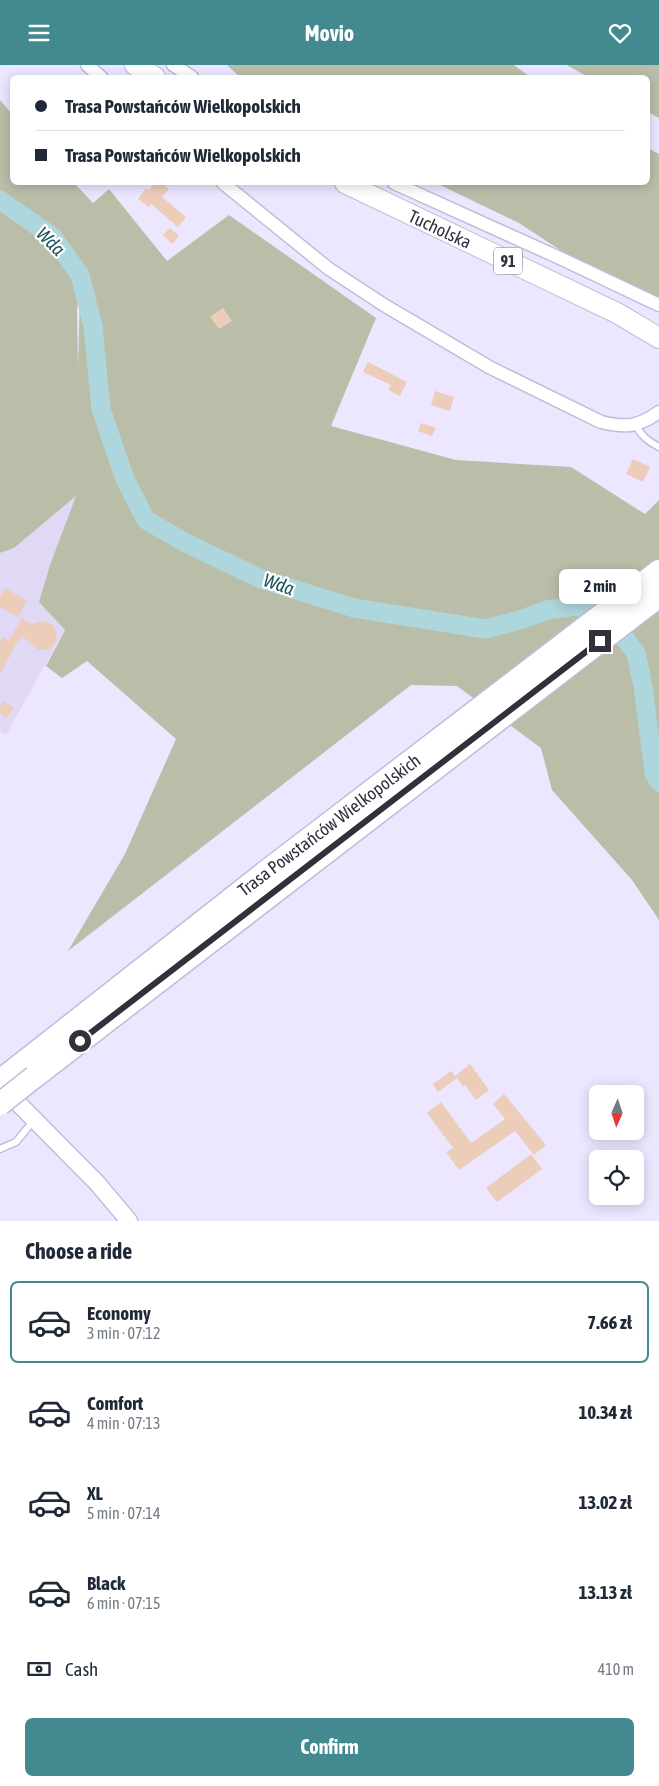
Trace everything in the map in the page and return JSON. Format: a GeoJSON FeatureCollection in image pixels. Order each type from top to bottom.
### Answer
{"type":"FeatureCollection","features":[{"type":"Feature","properties":{"kind":"highway","name":"Trasa Powstańców Wielkopolskich"},"geometry":{"type":"LineString","coordinates":[[0,1104],[29,1070],[462,735],[659,571]]}},
{"type":"Feature","properties":{"kind":"highway","name":"Trasa Powstańców Wielkopolskich"},"geometry":{"type":"LineString","coordinates":[[462,735],[659,597]]}},
{"type":"Feature","properties":{"kind":"highway","name":"Trasa Powstańców Wielkopolskich"},"geometry":{"type":"LineString","coordinates":[[0,1081],[29,1070]]}},
{"type":"Feature","properties":{"kind":"main road"},"geometry":{"type":"LineString","coordinates":[[135,65],[151,75]]}},
{"type":"Feature","properties":{"kind":"main road","name":"Tucholska"},"geometry":{"type":"LineString","coordinates":[[349,185],[617,313],[659,328]]}},
{"type":"Feature","properties":{"kind":"main road","name":"Tucholska"},"geometry":{"type":"LineString","coordinates":[[617,313],[659,339]]}},
{"type":"Feature","properties":{"kind":"street"},"geometry":{"type":"LineString","coordinates":[[87,65],[99,75]]}},
{"type":"Feature","properties":{"kind":"street"},"geometry":{"type":"LineString","coordinates":[[173,65],[189,75]]}},
{"type":"Feature","properties":{"kind":"street"},"geometry":{"type":"LineString","coordinates":[[226,185],[329,269],[384,305],[489,367],[601,422],[618,426],[642,422],[659,412]]}},
{"type":"Feature","properties":{"kind":"street"},"geometry":{"type":"LineString","coordinates":[[398,185],[659,305]]}},
{"type":"Feature","properties":{"kind":"street"},"geometry":{"type":"LineString","coordinates":[[642,422],[659,406]]}},
{"type":"Feature","properties":{"kind":"street"},"geometry":{"type":"LineString","coordinates":[[0,1085],[97,1183],[129,1221]]}},
{"type":"Feature","properties":{"kind":"lane"},"geometry":{"type":"LineString","coordinates":[[642,422],[640,433],[645,439],[659,447]]}},
{"type":"Feature","properties":{"kind":"lane"},"geometry":{"type":"LineString","coordinates":[[0,1149],[16,1142],[35,1119]]}},
{"type":"Feature","properties":{"kind":"shaded area"},"geometry":{"type":"Polygon","coordinates":[[[77,495],[50,565],[39,602],[65,629],[6,735],[0,731],[0,553],[14,547],[77,495]]]}},
{"type":"Feature","properties":{"kind":"green space"},"geometry":{"type":"Polygon","coordinates":[[[227,65],[514,65],[527,75],[238,75],[227,65]]]}},
{"type":"Feature","properties":{"kind":"green space"},"geometry":{"type":"Polygon","coordinates":[[[567,65],[659,65],[659,118],[650,113],[650,75],[584,75],[567,65]]]}},
{"type":"Feature","properties":{"kind":"green space"},"geometry":{"type":"Polygon","coordinates":[[[0,100],[10,112],[10,185],[76,185],[93,203],[109,189],[167,261],[229,215],[376,318],[331,426],[456,460],[571,467],[645,514],[659,500],[659,920],[632,880],[552,790],[541,748],[457,686],[411,685],[68,951],[125,854],[176,739],[87,661],[62,678],[46,666],[65,630],[39,602],[50,565],[76,496],[14,548],[0,553],[0,100]],[[80,294],[77,310],[78,369],[80,294]]]}},
{"type":"Feature","properties":{"kind":"green space"},"geometry":{"type":"Polygon","coordinates":[[[650,149],[659,154],[659,298],[583,265],[519,223],[440,185],[650,185],[650,149]]]}},
{"type":"Feature","properties":{"kind":"building"},"geometry":{"type":"Polygon","coordinates":[[[153,185],[164,185],[169,189],[162,197],[186,217],[178,227],[151,204],[149,207],[138,199],[146,188],[149,190],[153,185]]]}},
{"type":"Feature","properties":{"kind":"building"},"geometry":{"type":"Polygon","coordinates":[[[170,228],[179,236],[172,244],[163,235],[170,228]]]}},
{"type":"Feature","properties":{"kind":"building"},"geometry":{"type":"Polygon","coordinates":[[[223,308],[232,321],[219,329],[210,317],[223,308]]]}},
{"type":"Feature","properties":{"kind":"building"},"geometry":{"type":"Polygon","coordinates":[[[368,362],[407,382],[400,396],[388,390],[391,385],[363,372],[368,362]]]}},
{"type":"Feature","properties":{"kind":"building"},"geometry":{"type":"Polygon","coordinates":[[[435,391],[454,397],[450,411],[431,405],[435,391]]]}},
{"type":"Feature","properties":{"kind":"building"},"geometry":{"type":"Polygon","coordinates":[[[421,423],[436,428],[432,436],[418,431],[421,423]]]}},
{"type":"Feature","properties":{"kind":"building"},"geometry":{"type":"Polygon","coordinates":[[[633,459],[650,467],[643,482],[626,474],[633,459]]]}},
{"type":"Feature","properties":{"kind":"building"},"geometry":{"type":"Polygon","coordinates":[[[5,588],[27,601],[18,617],[0,607],[0,596],[5,588]]]}},
{"type":"Feature","properties":{"kind":"building"},"geometry":{"type":"Polygon","coordinates":[[[22,618],[32,624],[43,621],[52,624],[57,633],[56,642],[49,649],[39,650],[22,636],[18,640],[0,675],[0,642],[2,637],[9,640],[22,618]]]}},
{"type":"Feature","properties":{"kind":"building"},"geometry":{"type":"Polygon","coordinates":[[[4,701],[14,708],[6,718],[0,713],[0,706],[4,701]]]}},
{"type":"Feature","properties":{"kind":"building"},"geometry":{"type":"Polygon","coordinates":[[[470,1064],[489,1090],[476,1100],[457,1078],[438,1092],[433,1084],[451,1071],[455,1076],[470,1064]]]}},
{"type":"Feature","properties":{"kind":"building"},"geometry":{"type":"Polygon","coordinates":[[[504,1094],[546,1145],[534,1155],[515,1131],[459,1170],[446,1152],[453,1148],[427,1113],[441,1102],[471,1143],[505,1119],[493,1104],[504,1094]]]}},
{"type":"Feature","properties":{"kind":"building"},"geometry":{"type":"Polygon","coordinates":[[[531,1154],[542,1169],[497,1202],[486,1188],[531,1154]]]}},
{"type":"Feature","properties":{"kind":"waterway","name":"Wda"},"geometry":{"type":"LineString","coordinates":[[0,200],[53,237],[80,275],[93,326],[101,409],[125,479],[146,520],[186,543],[261,579],[354,608],[485,629],[520,620],[547,610],[577,606],[613,623],[636,653],[643,686],[654,773],[659,782]]}},
{"type":"Feature","properties":{"kind":"route"},"geometry":{"type":"LineString","coordinates":[[80,1041],[600,641]]}}]}
